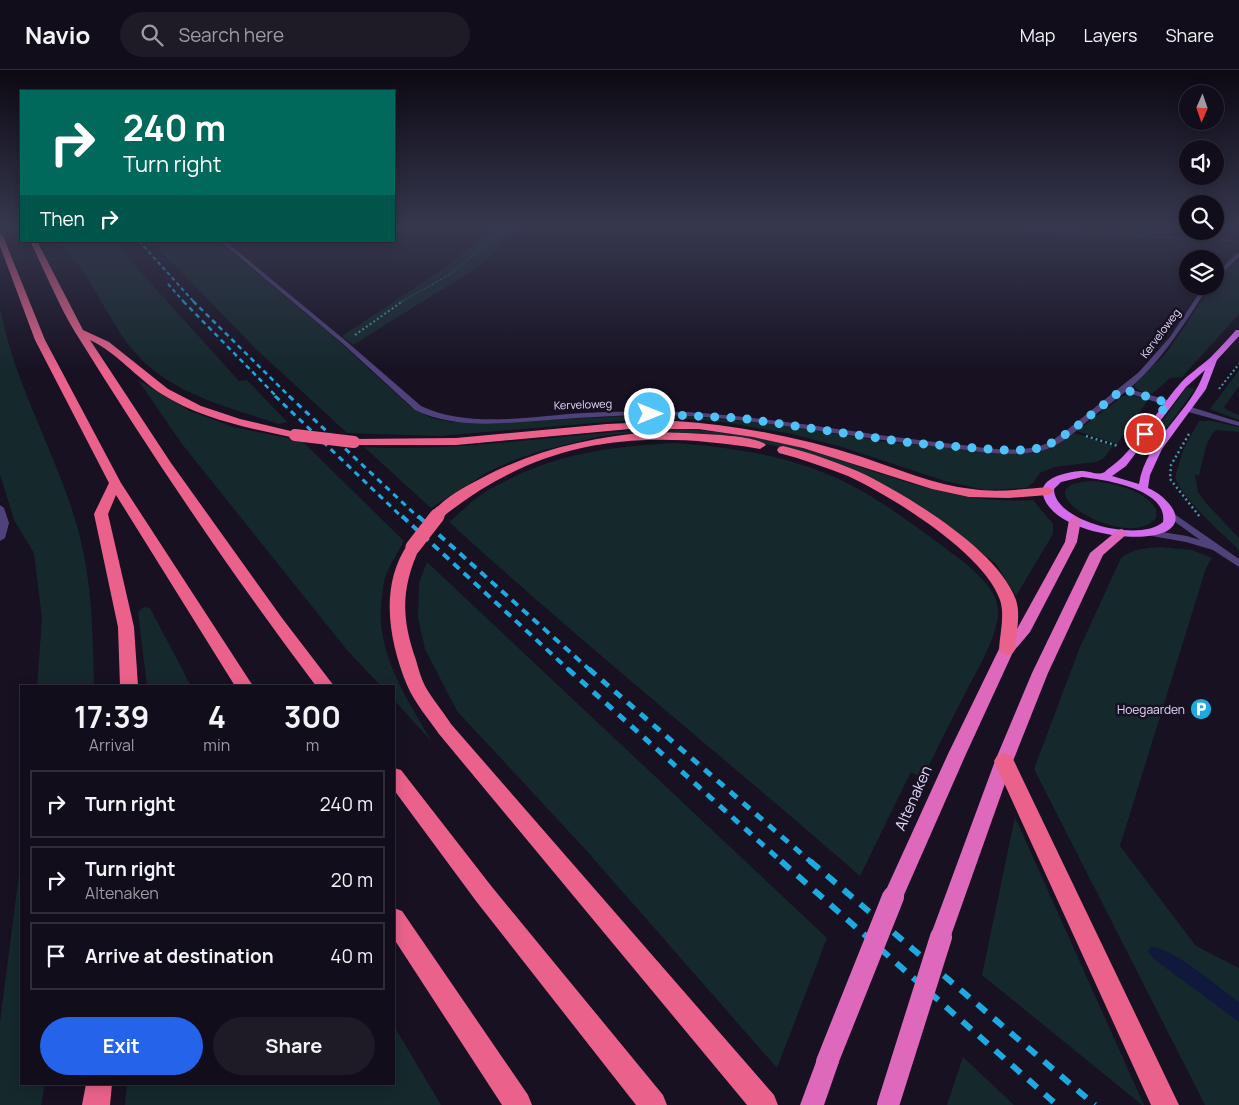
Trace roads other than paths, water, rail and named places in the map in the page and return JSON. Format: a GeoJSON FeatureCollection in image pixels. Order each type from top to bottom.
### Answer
{"type":"FeatureCollection","features":[{"type":"Feature","properties":{"kind":"highway"},"geometry":{"type":"LineString","coordinates":[[14,274],[40,340],[115,483],[243,685]]}},
{"type":"Feature","properties":{"kind":"highway"},"geometry":{"type":"LineString","coordinates":[[50,274],[79,330],[171,472],[276,622],[324,685]]}},
{"type":"Feature","properties":{"kind":"highway"},"geometry":{"type":"LineString","coordinates":[[79,330],[106,344],[164,391],[197,408],[237,422],[295,435],[354,442],[454,442],[617,427],[695,426],[768,436],[843,455],[908,477],[968,493],[1008,495],[1048,490]]}},
{"type":"Feature","properties":{"kind":"highway"},"geometry":{"type":"LineString","coordinates":[[764,1105],[445,729],[416,686],[399,636],[397,604],[404,566],[413,547],[440,512],[476,485],[509,468],[562,449],[599,441],[636,437],[680,436],[720,438],[778,448],[833,466],[861,478],[898,499],[954,538],[982,560],[998,580],[1007,597],[1011,614],[1007,629],[1007,649]]}},
{"type":"Feature","properties":{"kind":"highway"},"geometry":{"type":"LineString","coordinates":[[115,483],[101,514],[126,627],[129,685]]}},
{"type":"Feature","properties":{"kind":"highway","name":"Altenaken"},"geometry":{"type":"LineString","coordinates":[[812,1105],[893,897],[956,754],[1007,649],[1024,632],[1072,542],[1075,520]]}},
{"type":"Feature","properties":{"kind":"highway"},"geometry":{"type":"LineString","coordinates":[[888,1105],[941,937],[1004,761],[1040,673],[1097,553],[1122,533]]}},
{"type":"Feature","properties":{"kind":"highway"},"geometry":{"type":"LineString","coordinates":[[1004,761],[1165,1105]]}},
{"type":"Feature","properties":{"kind":"highway"},"geometry":{"type":"LineString","coordinates":[[395,777],[484,894],[653,1105]]}},
{"type":"Feature","properties":{"kind":"highway"},"geometry":{"type":"LineString","coordinates":[[395,920],[455,1014],[518,1105]]}},
{"type":"Feature","properties":{"kind":"highway"},"geometry":{"type":"LineString","coordinates":[[96,1105],[99,1085]]}},
{"type":"Feature","properties":{"kind":"main road"},"geometry":{"type":"LineString","coordinates":[[1105,476],[1122,464],[1183,384],[1239,332]]}},
{"type":"Feature","properties":{"kind":"main road"},"geometry":{"type":"LineString","coordinates":[[1143,489],[1143,476],[1152,459],[1203,389],[1212,359]]}},
{"type":"Feature","properties":{"kind":"main road"},"geometry":{"type":"LineString","coordinates":[[1082,474],[1105,476],[1143,489],[1158,499],[1170,514],[1167,525],[1160,530],[1149,533],[1122,533],[1075,520],[1055,505],[1048,490],[1050,485],[1061,477],[1082,474]]}},
{"type":"Feature","properties":{"kind":"street","name":"Kerveloweg"},"geometry":{"type":"LineString","coordinates":[[262,274],[344,342],[418,408],[428,414],[460,421],[610,414],[691,414],[806,426],[912,443],[1001,450],[1028,450],[1045,447],[1071,431],[1147,368],[1164,349],[1201,295]]}},
{"type":"Feature","properties":{"kind":"street"},"geometry":{"type":"LineString","coordinates":[[1123,389],[1168,403]]}},
{"type":"Feature","properties":{"kind":"street"},"geometry":{"type":"LineString","coordinates":[[1188,409],[1239,424]]}},
{"type":"Feature","properties":{"kind":"street"},"geometry":{"type":"LineString","coordinates":[[0,508],[4,523],[0,538]]}},
{"type":"Feature","properties":{"kind":"street"},"geometry":{"type":"LineString","coordinates":[[1170,514],[1239,564]]}},
{"type":"Feature","properties":{"kind":"street"},"geometry":{"type":"LineString","coordinates":[[1149,533],[1187,540],[1217,549]]}},
{"type":"Feature","properties":{"kind":"water"},"geometry":{"type":"Polygon","coordinates":[[[1150,947],[1170,953],[1183,960],[1239,1002],[1239,1022],[1155,960],[1148,952],[1150,947]]]}},
{"type":"Feature","properties":{"kind":"railway"},"geometry":{"type":"LineString","coordinates":[[169,274],[194,302]]}},
{"type":"Feature","properties":{"kind":"railway"},"geometry":{"type":"LineString","coordinates":[[168,284],[184,302]]}},
{"type":"Feature","properties":{"kind":"railway"},"geometry":{"type":"LineString","coordinates":[[183,301],[277,397]]}},
{"type":"Feature","properties":{"kind":"railway"},"geometry":{"type":"LineString","coordinates":[[194,302],[290,397]]}},
{"type":"Feature","properties":{"kind":"railway"},"geometry":{"type":"LineString","coordinates":[[275,396],[403,518]]}},
{"type":"Feature","properties":{"kind":"railway"},"geometry":{"type":"LineString","coordinates":[[289,396],[419,518]]}},
{"type":"Feature","properties":{"kind":"railway"},"geometry":{"type":"LineString","coordinates":[[402,516],[569,670]]}},
{"type":"Feature","properties":{"kind":"railway"},"geometry":{"type":"LineString","coordinates":[[418,516],[590,670]]}},
{"type":"Feature","properties":{"kind":"railway"},"geometry":{"type":"LineString","coordinates":[[568,669],[782,862]]}},
{"type":"Feature","properties":{"kind":"railway"},"geometry":{"type":"LineString","coordinates":[[589,669],[811,862]]}},
{"type":"Feature","properties":{"kind":"railway"},"geometry":{"type":"LineString","coordinates":[[781,861],[1057,1105]]}},
{"type":"Feature","properties":{"kind":"railway"},"geometry":{"type":"LineString","coordinates":[[810,861],[1095,1105]]}},
{"type":"Feature","properties":{"kind":"place","name":"Hoegaarden"},"geometry":{"type":"Point","coordinates":[1201,709]}}]}
